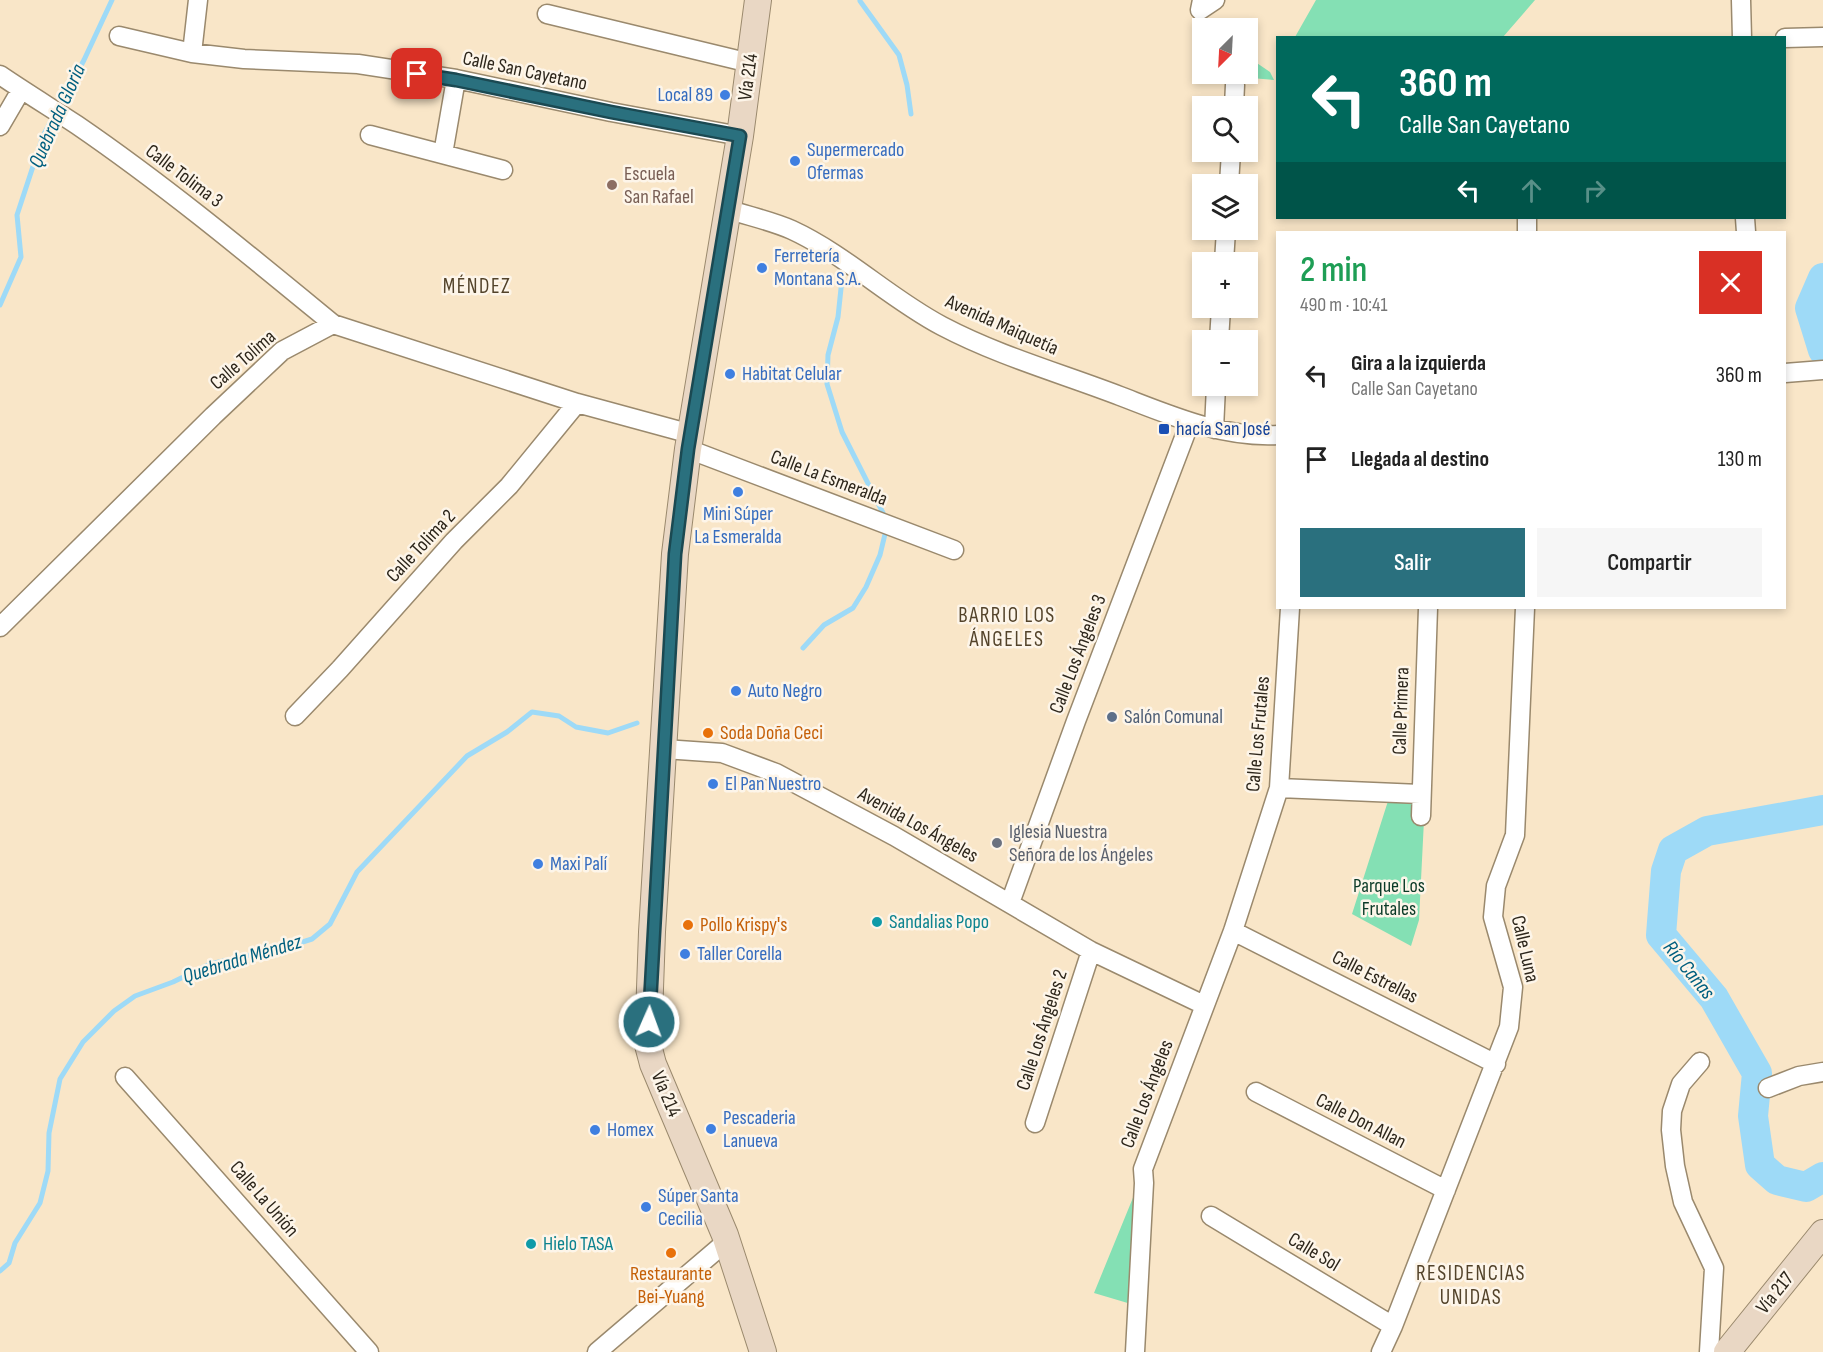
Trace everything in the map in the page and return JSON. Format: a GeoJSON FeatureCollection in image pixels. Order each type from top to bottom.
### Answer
{"type":"FeatureCollection","features":[{"type":"Feature","properties":{"kind":"main road","name":"Vía 214"},"geometry":{"type":"LineString","coordinates":[[758,0],[740,136],[690,441],[675,554],[652,933],[648,1045],[728,1241],[763,1352]]}},
{"type":"Feature","properties":{"kind":"main road","name":"Vía 217"},"geometry":{"type":"LineString","coordinates":[[1727,1352],[1823,1233]]}},
{"type":"Feature","properties":{"kind":"street"},"geometry":{"type":"LineString","coordinates":[[192,53],[198,0]]}},
{"type":"Feature","properties":{"kind":"street"},"geometry":{"type":"LineString","coordinates":[[1202,0],[1200,10],[1215,0]]}},
{"type":"Feature","properties":{"kind":"street"},"geometry":{"type":"LineString","coordinates":[[1741,0],[1742,36]]}},
{"type":"Feature","properties":{"kind":"street"},"geometry":{"type":"LineString","coordinates":[[547,14],[750,63]]}},
{"type":"Feature","properties":{"kind":"street","name":"Calle San Cayetano"},"geometry":{"type":"LineString","coordinates":[[119,36],[192,53],[244,59],[358,64],[456,80],[740,136]]}},
{"type":"Feature","properties":{"kind":"street"},"geometry":{"type":"LineString","coordinates":[[1786,38],[1823,37]]}},
{"type":"Feature","properties":{"kind":"street","name":"Calle Tolima 3"},"geometry":{"type":"LineString","coordinates":[[0,75],[77,125],[233,241],[333,324]]}},
{"type":"Feature","properties":{"kind":"street"},"geometry":{"type":"LineString","coordinates":[[443,154],[456,80]]}},
{"type":"Feature","properties":{"kind":"street"},"geometry":{"type":"LineString","coordinates":[[1234,96],[1235,85]]}},
{"type":"Feature","properties":{"kind":"street"},"geometry":{"type":"LineString","coordinates":[[0,126],[21,90]]}},
{"type":"Feature","properties":{"kind":"street"},"geometry":{"type":"LineString","coordinates":[[370,135],[503,170]]}},
{"type":"Feature","properties":{"kind":"street","name":"Avenida Maiquetía"},"geometry":{"type":"LineString","coordinates":[[727,208],[791,230],[852,265],[940,325],[1010,358],[1214,429],[1253,436],[1276,435]]}},
{"type":"Feature","properties":{"kind":"street"},"geometry":{"type":"LineString","coordinates":[[333,324],[690,441]]}},
{"type":"Feature","properties":{"kind":"street","name":"Calle Tolima"},"geometry":{"type":"LineString","coordinates":[[0,627],[213,416],[282,351],[333,324]]}},
{"type":"Feature","properties":{"kind":"street"},"geometry":{"type":"LineString","coordinates":[[1787,373],[1823,370]]}},
{"type":"Feature","properties":{"kind":"street"},"geometry":{"type":"LineString","coordinates":[[1214,429],[1216,396]]}},
{"type":"Feature","properties":{"kind":"street","name":"Calle Tolima 2"},"geometry":{"type":"LineString","coordinates":[[295,716],[340,669],[454,540],[509,486],[577,403]]}},
{"type":"Feature","properties":{"kind":"street","name":"Calle Los Ángeles 3"},"geometry":{"type":"LineString","coordinates":[[1010,903],[1076,721],[1190,422]]}},
{"type":"Feature","properties":{"kind":"street","name":"Calle La Esmeralda"},"geometry":{"type":"LineString","coordinates":[[690,441],[954,550]]}},
{"type":"Feature","properties":{"kind":"street","name":"Calle Los Frutales"},"geometry":{"type":"LineString","coordinates":[[1233,931],[1279,788],[1290,609]]}},
{"type":"Feature","properties":{"kind":"street","name":"Calle Primera"},"geometry":{"type":"LineString","coordinates":[[1421,816],[1428,609]]}},
{"type":"Feature","properties":{"kind":"street","name":"Calle Luna"},"geometry":{"type":"LineString","coordinates":[[1381,1352],[1509,1027],[1513,987],[1492,917],[1496,886],[1515,834],[1525,609]]}},
{"type":"Feature","properties":{"kind":"street","name":"Avenida Los Ángeles"},"geometry":{"type":"LineString","coordinates":[[664,749],[722,753],[776,773],[894,836],[1091,951],[1204,1005]]}},
{"type":"Feature","properties":{"kind":"street"},"geometry":{"type":"LineString","coordinates":[[1279,788],[1420,794]]}},
{"type":"Feature","properties":{"kind":"street","name":"Calle Estrellas"},"geometry":{"type":"LineString","coordinates":[[1233,931],[1496,1064]]}},
{"type":"Feature","properties":{"kind":"street","name":"Calle Los Ángeles"},"geometry":{"type":"LineString","coordinates":[[1135,1352],[1143,1169],[1233,931]]}},
{"type":"Feature","properties":{"kind":"street","name":"Calle Los Ángeles 2"},"geometry":{"type":"LineString","coordinates":[[1035,1123],[1091,951]]}},
{"type":"Feature","properties":{"kind":"street"},"geometry":{"type":"LineString","coordinates":[[1700,1062],[1681,1084],[1672,1111],[1671,1130],[1675,1166],[1683,1202],[1714,1268],[1710,1352]]}},
{"type":"Feature","properties":{"kind":"street"},"geometry":{"type":"LineString","coordinates":[[1768,1088],[1799,1076],[1823,1072]]}},
{"type":"Feature","properties":{"kind":"street","name":"Calle La Unión"},"geometry":{"type":"LineString","coordinates":[[125,1077],[369,1352]]}},
{"type":"Feature","properties":{"kind":"street","name":"Calle Don Allan"},"geometry":{"type":"LineString","coordinates":[[1256,1092],[1446,1190]]}},
{"type":"Feature","properties":{"kind":"street","name":"Calle Sol"},"geometry":{"type":"LineString","coordinates":[[1211,1216],[1393,1326]]}},
{"type":"Feature","properties":{"kind":"street"},"geometry":{"type":"LineString","coordinates":[[597,1352],[728,1241]]}},
{"type":"Feature","properties":{"kind":"green space"},"geometry":{"type":"Polygon","coordinates":[[[1316,0],[1535,0],[1504,36],[1296,36],[1316,0]]]}},
{"type":"Feature","properties":{"kind":"green space"},"geometry":{"type":"Polygon","coordinates":[[[1258,64],[1270,72],[1274,80],[1258,79],[1258,64]]]}},
{"type":"Feature","properties":{"kind":"green space","name":"Parque Los Frutales"},"geometry":{"type":"Polygon","coordinates":[[[1414,800],[1424,820],[1419,920],[1411,946],[1352,914],[1388,801],[1414,800]]]}},
{"type":"Feature","properties":{"kind":"green space"},"geometry":{"type":"Polygon","coordinates":[[[1139,1183],[1131,1304],[1094,1293],[1139,1183]]]}},
{"type":"Feature","properties":{"kind":"waterway","name":"Quebrada Gloria"},"geometry":{"type":"LineString","coordinates":[[0,305],[21,257],[17,215],[43,136],[84,60],[112,0]]}},
{"type":"Feature","properties":{"kind":"waterway","name":"Quebrada Méndez"},"geometry":{"type":"LineString","coordinates":[[860,1],[899,55],[907,85],[911,114]]}},
{"type":"Feature","properties":{"kind":"waterway","name":"Río Cañas"},"geometry":{"type":"LineString","coordinates":[[1823,278],[1810,308],[1823,350]]}},
{"type":"Feature","properties":{"kind":"waterway","name":"Quebrada Méndez"},"geometry":{"type":"LineString","coordinates":[[842,279],[838,317],[828,355],[827,384],[842,432],[883,513]]}},
{"type":"Feature","properties":{"kind":"waterway","name":"Quebrada Méndez"},"geometry":{"type":"LineString","coordinates":[[803,648],[824,625],[853,608],[866,587],[880,555],[886,530]]}},
{"type":"Feature","properties":{"kind":"waterway","name":"Quebrada Méndez"},"geometry":{"type":"LineString","coordinates":[[0,1271],[9,1263],[15,1243],[40,1203],[48,1171],[49,1133],[60,1079],[83,1042],[114,1011],[135,996],[173,982],[210,964],[312,939],[330,924],[357,872],[467,756],[507,732],[532,712],[559,716],[576,727],[608,733],[637,723]]}},
{"type":"Feature","properties":{"kind":"waterway","name":"Río Cañas"},"geometry":{"type":"LineString","coordinates":[[1823,810],[1707,831],[1673,850],[1666,871],[1661,935],[1714,998],[1757,1073],[1753,1116],[1760,1165],[1777,1180],[1806,1187],[1823,1177]]}},
{"type":"Feature","properties":{"kind":"place","name":"Local 89"},"geometry":{"type":"Point","coordinates":[725,95]}},
{"type":"Feature","properties":{"kind":"place","name":"Supermercado Ofermas"},"geometry":{"type":"Point","coordinates":[795,161]}},
{"type":"Feature","properties":{"kind":"place","name":"Escuela San Rafael"},"geometry":{"type":"Point","coordinates":[612,185]}},
{"type":"Feature","properties":{"kind":"place","name":"Ferretería Montana S.A."},"geometry":{"type":"Point","coordinates":[762,268]}},
{"type":"Feature","properties":{"kind":"place","name":"Habitat Celular"},"geometry":{"type":"Point","coordinates":[730,374]}},
{"type":"Feature","properties":{"kind":"place","name":"hacía San José"},"geometry":{"type":"Point","coordinates":[1164,429]}},
{"type":"Feature","properties":{"kind":"place","name":"Mini Súper La Esmeralda"},"geometry":{"type":"Point","coordinates":[738,492]}},
{"type":"Feature","properties":{"kind":"place","name":"Auto Negro"},"geometry":{"type":"Point","coordinates":[736,691]}},
{"type":"Feature","properties":{"kind":"place","name":"Salón Comunal"},"geometry":{"type":"Point","coordinates":[1112,717]}},
{"type":"Feature","properties":{"kind":"place","name":"Soda Doña Ceci"},"geometry":{"type":"Point","coordinates":[708,733]}},
{"type":"Feature","properties":{"kind":"place","name":"El Pan Nuestro"},"geometry":{"type":"Point","coordinates":[713,784]}},
{"type":"Feature","properties":{"kind":"place","name":"Iglesia Nuestra Señora de los Ángeles"},"geometry":{"type":"Point","coordinates":[997,843]}},
{"type":"Feature","properties":{"kind":"place","name":"Maxi Palí"},"geometry":{"type":"Point","coordinates":[538,864]}},
{"type":"Feature","properties":{"kind":"place","name":"Sandalias Popo"},"geometry":{"type":"Point","coordinates":[877,922]}},
{"type":"Feature","properties":{"kind":"place","name":"Pollo Krispy's"},"geometry":{"type":"Point","coordinates":[688,925]}},
{"type":"Feature","properties":{"kind":"place","name":"Taller Corella"},"geometry":{"type":"Point","coordinates":[685,954]}},
{"type":"Feature","properties":{"kind":"place","name":"Pescaderia Lanueva"},"geometry":{"type":"Point","coordinates":[711,1129]}},
{"type":"Feature","properties":{"kind":"place","name":"Homex"},"geometry":{"type":"Point","coordinates":[595,1130]}},
{"type":"Feature","properties":{"kind":"place","name":"Súper Santa Cecilia"},"geometry":{"type":"Point","coordinates":[646,1207]}},
{"type":"Feature","properties":{"kind":"place","name":"Hielo TASA"},"geometry":{"type":"Point","coordinates":[531,1244]}},
{"type":"Feature","properties":{"kind":"place","name":"Restaurante Bei-Yuang"},"geometry":{"type":"Point","coordinates":[671,1253]}},
{"type":"Feature","properties":{"kind":"district","name":"MÉNDEZ"},"geometry":{"type":"Point","coordinates":[477,286]}},
{"type":"Feature","properties":{"kind":"district","name":"BARRIO LOS ÁNGELES"},"geometry":{"type":"Point","coordinates":[1007,627]}},
{"type":"Feature","properties":{"kind":"district","name":"RESIDENCIAS UNIDAS"},"geometry":{"type":"Point","coordinates":[1471,1285]}},
{"type":"Feature","properties":{"kind":"route"},"geometry":{"type":"LineString","coordinates":[[417,74],[740,136],[688,449],[675,554],[652,933],[649,1022]]}}]}
